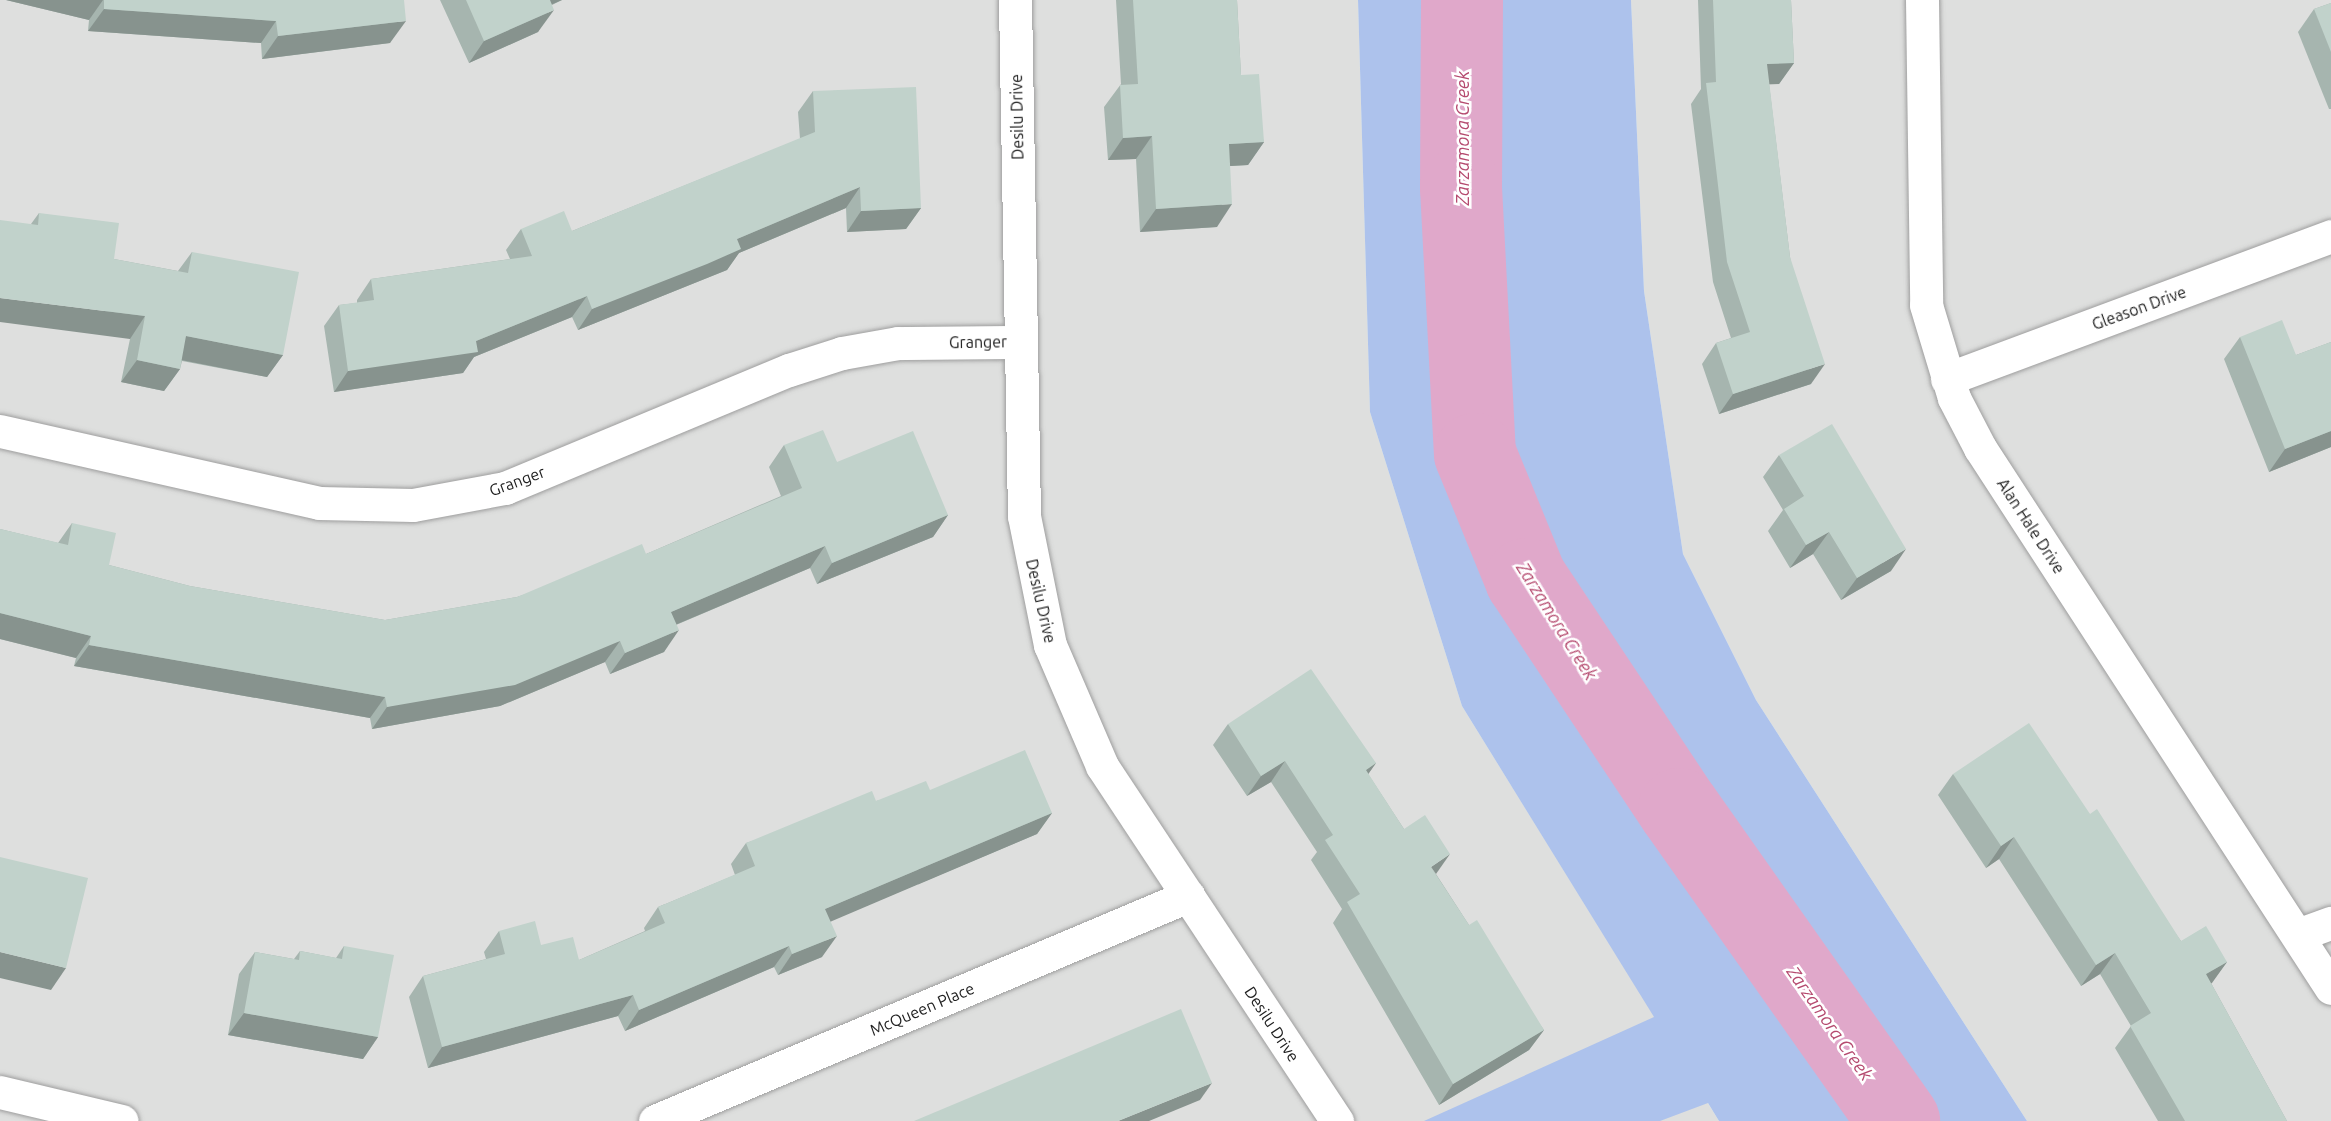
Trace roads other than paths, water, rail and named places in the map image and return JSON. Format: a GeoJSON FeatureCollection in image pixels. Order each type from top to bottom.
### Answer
{"type":"FeatureCollection","features":[{"type":"Feature","properties":{"kind":"street","name":"Desilu Drive"},"geometry":{"type":"LineString","coordinates":[[1015,0],[1024,516],[1050,645],[1102,766],[1337,1121]]}},
{"type":"Feature","properties":{"kind":"street","name":"Alan Hale Drive"},"geometry":{"type":"LineString","coordinates":[[1922,0],[1926,305],[1947,379],[1980,448],[2300,934],[2331,988]]}},
{"type":"Feature","properties":{"kind":"street","name":"Gleason Drive"},"geometry":{"type":"LineString","coordinates":[[1947,379],[2331,236]]}},
{"type":"Feature","properties":{"kind":"street","name":"Granger"},"geometry":{"type":"LineString","coordinates":[[0,431],[319,503],[413,505],[505,488],[789,370],[842,353],[898,343],[1020,342]]}},
{"type":"Feature","properties":{"kind":"street","name":"McQueen Place"},"geometry":{"type":"LineString","coordinates":[[655,1121],[1188,896]]}},
{"type":"Feature","properties":{"kind":"street"},"geometry":{"type":"LineString","coordinates":[[2300,934],[2331,923]]}},
{"type":"Feature","properties":{"kind":"street"},"geometry":{"type":"LineString","coordinates":[[0,1092],[122,1121]]}},
{"type":"Feature","properties":{"kind":"waterway","name":"Zarzamora Creek"},"geometry":{"type":"LineString","coordinates":[[1462,0],[1461,188],[1475,454],[1526,579],[1679,809],[1899,1121]]}}]}
